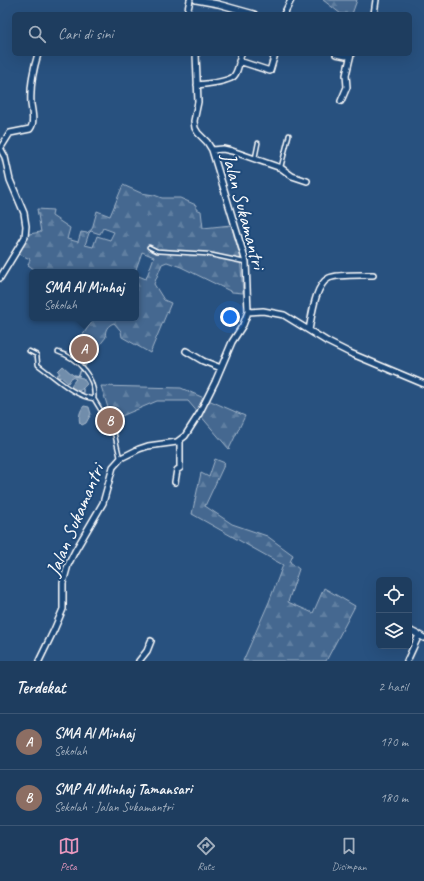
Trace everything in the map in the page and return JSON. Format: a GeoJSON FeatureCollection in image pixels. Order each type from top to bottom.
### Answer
{"type":"FeatureCollection","features":[{"type":"Feature","properties":{"kind":"street"},"geometry":{"type":"LineString","coordinates":[[187,12],[190,0]]}},
{"type":"Feature","properties":{"kind":"street"},"geometry":{"type":"LineString","coordinates":[[196,0],[247,12]]}},
{"type":"Feature","properties":{"kind":"street"},"geometry":{"type":"LineString","coordinates":[[285,12],[291,0]]}},
{"type":"Feature","properties":{"kind":"street"},"geometry":{"type":"LineString","coordinates":[[374,12],[376,0]]}},
{"type":"Feature","properties":{"kind":"street"},"geometry":{"type":"LineString","coordinates":[[0,278],[25,237],[26,226],[24,213],[10,180],[5,157],[0,148],[10,133],[30,129],[33,125],[31,96],[33,73],[37,56]]}},
{"type":"Feature","properties":{"kind":"street","name":"Jalan Sukamantri"},"geometry":{"type":"LineString","coordinates":[[39,661],[63,609],[63,583],[68,565],[75,550],[103,503],[113,467],[120,458],[139,449],[148,446],[171,444],[180,441],[185,436],[199,414],[232,342],[243,325],[248,312],[246,262],[212,150],[195,128],[194,121],[198,102],[196,56]]}},
{"type":"Feature","properties":{"kind":"street"},"geometry":{"type":"LineString","coordinates":[[197,85],[231,79],[236,74],[241,56]]}},
{"type":"Feature","properties":{"kind":"street"},"geometry":{"type":"LineString","coordinates":[[240,61],[270,71],[274,56]]}},
{"type":"Feature","properties":{"kind":"street"},"geometry":{"type":"LineString","coordinates":[[341,101],[347,87],[346,75],[351,56]]}},
{"type":"Feature","properties":{"kind":"street"},"geometry":{"type":"LineString","coordinates":[[212,150],[228,150],[281,168],[292,176],[307,181]]}},
{"type":"Feature","properties":{"kind":"street"},"geometry":{"type":"LineString","coordinates":[[309,330],[317,294],[320,287],[328,278],[337,276],[373,275]]}},
{"type":"Feature","properties":{"kind":"street"},"geometry":{"type":"LineString","coordinates":[[248,312],[263,311],[284,315],[328,342],[350,353],[424,384]]}},
{"type":"Feature","properties":{"kind":"street"},"geometry":{"type":"LineString","coordinates":[[186,351],[203,361],[221,368]]}},
{"type":"Feature","properties":{"kind":"street"},"geometry":{"type":"LineString","coordinates":[[175,482],[177,470],[180,468],[180,441]]}},
{"type":"Feature","properties":{"kind":"street"},"geometry":{"type":"LineString","coordinates":[[412,632],[424,638]]}},
{"type":"Feature","properties":{"kind":"street"},"geometry":{"type":"LineString","coordinates":[[406,661],[419,635]]}},
{"type":"Feature","properties":{"kind":"street"},"geometry":{"type":"LineString","coordinates":[[139,661],[147,651],[151,641]]}},
{"type":"Feature","properties":{"kind":"lane"},"geometry":{"type":"LineString","coordinates":[[281,168],[289,135]]}},
{"type":"Feature","properties":{"kind":"lane"},"geometry":{"type":"LineString","coordinates":[[255,159],[258,143]]}},
{"type":"Feature","properties":{"kind":"lane"},"geometry":{"type":"LineString","coordinates":[[149,247],[157,251],[207,254],[246,262]]}},
{"type":"Feature","properties":{"kind":"lane"},"geometry":{"type":"LineString","coordinates":[[29,351],[37,355],[38,364],[74,391],[94,399]]}},
{"type":"Feature","properties":{"kind":"lane"},"geometry":{"type":"LineString","coordinates":[[58,352],[74,359],[83,368],[93,388],[94,399],[107,418],[114,432],[120,458]]}},
{"type":"Feature","properties":{"kind":"green space"},"geometry":{"type":"Polygon","coordinates":[[[323,0],[357,0],[353,12],[338,12],[323,0]]]}},
{"type":"Feature","properties":{"kind":"green space"},"geometry":{"type":"Polygon","coordinates":[[[123,185],[141,193],[162,198],[180,198],[196,205],[196,209],[201,211],[203,228],[231,225],[240,256],[243,293],[232,292],[181,267],[167,262],[162,264],[154,284],[164,300],[171,303],[150,353],[122,337],[121,331],[114,323],[107,328],[106,337],[91,356],[88,356],[75,346],[91,323],[89,321],[139,321],[139,276],[146,279],[154,257],[142,252],[136,269],[34,269],[28,265],[30,259],[19,254],[29,234],[41,232],[37,209],[53,210],[52,216],[70,228],[67,239],[78,242],[81,232],[87,233],[92,229],[97,211],[110,216],[123,185]],[[103,228],[100,234],[91,231],[85,245],[93,247],[97,236],[110,240],[114,232],[103,228]]]}},
{"type":"Feature","properties":{"kind":"green space"},"geometry":{"type":"Polygon","coordinates":[[[101,386],[181,388],[245,416],[229,449],[188,401],[157,401],[112,420],[101,386]]]}},
{"type":"Feature","properties":{"kind":"green space"},"geometry":{"type":"Polygon","coordinates":[[[215,459],[225,463],[205,506],[232,524],[267,536],[293,555],[290,562],[299,569],[288,602],[313,613],[324,588],[355,606],[326,661],[243,661],[269,602],[283,565],[192,514],[201,473],[209,477],[215,459]]]}},
{"type":"Feature","properties":{"kind":"shaded area"},"geometry":{"type":"Polygon","coordinates":[[[63,366],[74,376],[83,378],[87,384],[80,390],[76,391],[71,389],[72,384],[76,379],[72,377],[68,383],[61,377],[57,377],[58,374],[60,374],[58,371],[63,366]]]}},
{"type":"Feature","properties":{"kind":"shaded area"},"geometry":{"type":"Polygon","coordinates":[[[84,406],[89,407],[91,414],[86,423],[82,425],[79,421],[79,416],[84,406]]]}},
{"type":"Feature","properties":{"kind":"waterway"},"geometry":{"type":"LineString","coordinates":[[74,375],[79,376],[80,372],[91,358]]}},
{"type":"Feature","properties":{"kind":"place","name":"SMA Al Minhaj"},"geometry":{"type":"Point","coordinates":[84,349]}},
{"type":"Feature","properties":{"kind":"place","name":"SMP Al Minhaj Tamansari"},"geometry":{"type":"Point","coordinates":[110,421]}}]}
